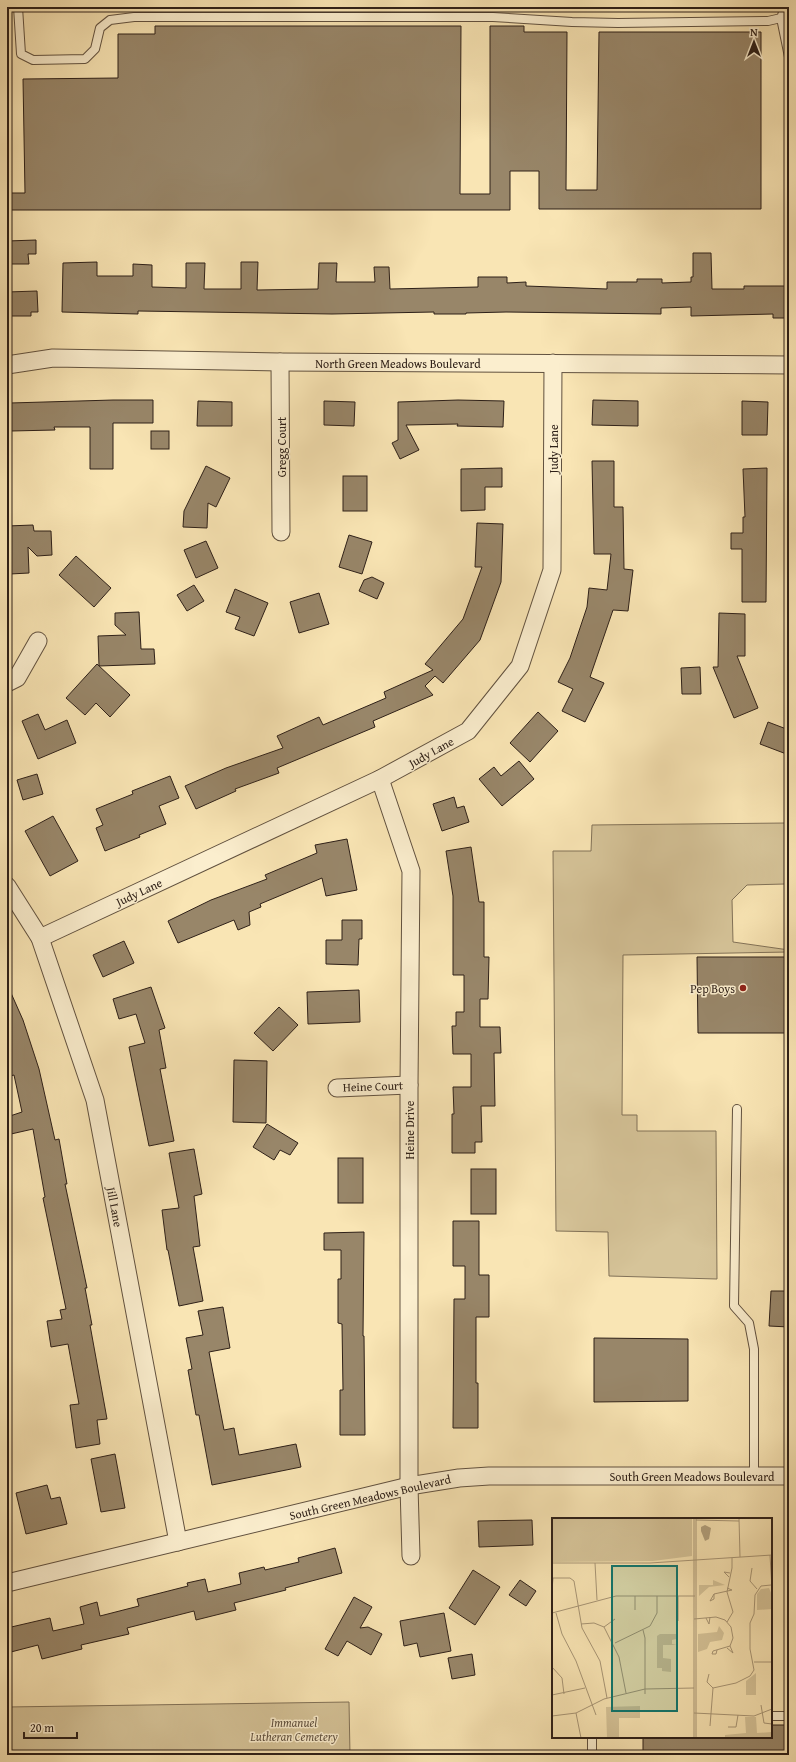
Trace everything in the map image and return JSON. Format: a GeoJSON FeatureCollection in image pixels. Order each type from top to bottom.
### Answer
{"type":"FeatureCollection","features":[{"type":"Feature","properties":{"kind":"street","name":"North Green Meadows Boulevard"},"geometry":{"type":"LineString","coordinates":[[7,365],[54,358],[280,362],[789,365]]}},
{"type":"Feature","properties":{"kind":"street","name":"Gregg Court"},"geometry":{"type":"LineString","coordinates":[[280,362],[281,532]]}},
{"type":"Feature","properties":{"kind":"street","name":"Judy Lane"},"geometry":{"type":"LineString","coordinates":[[40,938],[380,780],[468,731],[520,666],[552,570],[553,363]]}},
{"type":"Feature","properties":{"kind":"street"},"geometry":{"type":"LineString","coordinates":[[7,683],[17,678],[38,642]]}},
{"type":"Feature","properties":{"kind":"street","name":"Heine Drive"},"geometry":{"type":"LineString","coordinates":[[380,780],[411,872],[409,1085],[409,1486],[411,1556]]}},
{"type":"Feature","properties":{"kind":"street","name":"Jill Lane"},"geometry":{"type":"LineString","coordinates":[[7,886],[40,938],[95,1100],[178,1542]]}},
{"type":"Feature","properties":{"kind":"street","name":"Heine Court"},"geometry":{"type":"LineString","coordinates":[[337,1088],[409,1085]]}},
{"type":"Feature","properties":{"kind":"street","name":"South Green Meadows Boulevard"},"geometry":{"type":"LineString","coordinates":[[7,1583],[409,1486],[459,1478],[489,1476],[789,1476]]}},
{"type":"Feature","properties":{"kind":"lane"},"geometry":{"type":"LineString","coordinates":[[18,7],[20,54],[33,60],[85,59],[95,49],[100,28],[110,20],[134,17],[493,17],[572,22],[618,23],[768,22],[780,18]]}},
{"type":"Feature","properties":{"kind":"lane"},"geometry":{"type":"LineString","coordinates":[[785,7],[780,18],[789,56]]}},
{"type":"Feature","properties":{"kind":"lane"},"geometry":{"type":"LineString","coordinates":[[737,1109],[734,1306],[749,1324],[754,1349],[754,1476]]}},
{"type":"Feature","properties":{"kind":"lane"},"geometry":{"type":"LineString","coordinates":[[772,1716],[789,1716]]}},
{"type":"Feature","properties":{"kind":"lane"},"geometry":{"type":"LineString","coordinates":[[592,1738],[592,1755]]}},
{"type":"Feature","properties":{"kind":"green space"},"geometry":{"type":"Polygon","coordinates":[[[786,823],[785,884],[747,885],[732,900],[733,942],[789,950],[789,952],[623,955],[622,1115],[637,1115],[637,1131],[716,1131],[717,1279],[609,1276],[608,1232],[556,1231],[553,851],[591,851],[592,825],[786,823]]]}},
{"type":"Feature","properties":{"kind":"green space","name":"Immanuel Lutheran Cemetery"},"geometry":{"type":"Polygon","coordinates":[[[349,1702],[350,1755],[7,1755],[7,1707],[349,1702]]]}},
{"type":"Feature","properties":{"kind":"building"},"geometry":{"type":"Polygon","coordinates":[[[155,26],[461,26],[460,194],[490,194],[490,26],[524,26],[524,32],[567,32],[566,190],[597,190],[599,32],[761,32],[761,209],[539,209],[539,171],[510,171],[510,210],[7,210],[7,193],[25,193],[23,79],[118,78],[118,34],[155,34],[155,26]]]}},
{"type":"Feature","properties":{"kind":"building"},"geometry":{"type":"Polygon","coordinates":[[[36,240],[36,254],[28,254],[29,264],[7,264],[7,241],[36,240]]]}},
{"type":"Feature","properties":{"kind":"building"},"geometry":{"type":"Polygon","coordinates":[[[693,253],[711,253],[712,289],[744,289],[744,286],[789,286],[789,318],[773,318],[773,314],[691,316],[691,307],[661,308],[661,314],[506,312],[434,314],[434,312],[332,314],[138,311],[138,314],[62,312],[63,263],[97,262],[97,276],[133,276],[133,264],[152,265],[152,287],[186,288],[186,263],[205,263],[204,289],[241,289],[241,262],[258,262],[257,290],[318,289],[319,263],[337,263],[336,282],[375,282],[374,267],[389,267],[390,289],[478,287],[478,277],[507,277],[507,283],[526,282],[526,286],[607,289],[607,282],[637,282],[637,279],[662,279],[662,283],[691,282],[691,277],[693,277],[693,253]]]}},
{"type":"Feature","properties":{"kind":"building"},"geometry":{"type":"Polygon","coordinates":[[[37,291],[38,312],[31,312],[31,316],[7,316],[7,292],[37,291]]]}},
{"type":"Feature","properties":{"kind":"building"},"geometry":{"type":"Polygon","coordinates":[[[153,400],[153,423],[113,423],[113,469],[90,469],[90,427],[54,427],[55,430],[11,431],[10,403],[153,400]]]}},
{"type":"Feature","properties":{"kind":"building"},"geometry":{"type":"Polygon","coordinates":[[[458,400],[504,401],[503,427],[457,426],[458,424],[406,425],[419,450],[400,459],[392,443],[398,440],[398,402],[458,400]]]}},
{"type":"Feature","properties":{"kind":"building"},"geometry":{"type":"Polygon","coordinates":[[[593,400],[638,401],[638,426],[592,425],[593,400]]]}},
{"type":"Feature","properties":{"kind":"building"},"geometry":{"type":"Polygon","coordinates":[[[198,401],[232,402],[232,426],[197,426],[198,401]]]}},
{"type":"Feature","properties":{"kind":"building"},"geometry":{"type":"Polygon","coordinates":[[[324,401],[355,402],[354,426],[324,425],[324,401]]]}},
{"type":"Feature","properties":{"kind":"building"},"geometry":{"type":"Polygon","coordinates":[[[742,401],[768,402],[767,435],[742,435],[742,401]]]}},
{"type":"Feature","properties":{"kind":"building"},"geometry":{"type":"Polygon","coordinates":[[[151,431],[169,431],[169,449],[151,449],[151,431]]]}},
{"type":"Feature","properties":{"kind":"building"},"geometry":{"type":"Polygon","coordinates":[[[592,461],[614,461],[614,507],[623,507],[624,569],[633,570],[628,611],[613,610],[590,677],[604,683],[585,722],[562,711],[573,689],[558,682],[570,658],[587,607],[589,588],[607,590],[611,554],[594,554],[592,461]]]}},
{"type":"Feature","properties":{"kind":"building"},"geometry":{"type":"Polygon","coordinates":[[[206,466],[230,478],[216,507],[208,503],[207,528],[183,527],[184,511],[206,466]]]}},
{"type":"Feature","properties":{"kind":"building"},"geometry":{"type":"Polygon","coordinates":[[[502,468],[502,487],[485,487],[485,510],[461,511],[461,469],[502,468]]]}},
{"type":"Feature","properties":{"kind":"building"},"geometry":{"type":"Polygon","coordinates":[[[767,468],[766,602],[742,602],[742,549],[731,549],[731,533],[743,533],[743,517],[745,517],[743,469],[767,468]]]}},
{"type":"Feature","properties":{"kind":"building"},"geometry":{"type":"Polygon","coordinates":[[[343,476],[367,476],[367,511],[343,511],[343,476]]]}},
{"type":"Feature","properties":{"kind":"building"},"geometry":{"type":"Polygon","coordinates":[[[477,523],[503,524],[501,582],[480,640],[443,683],[435,676],[425,686],[433,695],[373,721],[375,727],[277,768],[279,773],[235,789],[236,791],[196,809],[185,786],[226,768],[283,748],[277,736],[319,717],[323,725],[386,698],[384,692],[433,670],[425,664],[463,619],[482,567],[475,567],[477,523]]]}},
{"type":"Feature","properties":{"kind":"building"},"geometry":{"type":"Polygon","coordinates":[[[33,525],[34,531],[51,531],[52,555],[37,556],[28,547],[29,573],[10,574],[7,526],[33,525]]]}},
{"type":"Feature","properties":{"kind":"building"},"geometry":{"type":"Polygon","coordinates":[[[349,535],[372,542],[362,574],[339,567],[349,535]]]}},
{"type":"Feature","properties":{"kind":"building"},"geometry":{"type":"Polygon","coordinates":[[[206,541],[218,568],[196,578],[184,550],[206,541]]]}},
{"type":"Feature","properties":{"kind":"building"},"geometry":{"type":"Polygon","coordinates":[[[76,556],[111,588],[94,607],[59,575],[76,556]]]}},
{"type":"Feature","properties":{"kind":"building"},"geometry":{"type":"Polygon","coordinates":[[[372,577],[384,583],[377,599],[359,591],[364,580],[372,577]]]}},
{"type":"Feature","properties":{"kind":"building"},"geometry":{"type":"Polygon","coordinates":[[[194,585],[204,601],[187,611],[177,595],[194,585]]]}},
{"type":"Feature","properties":{"kind":"building"},"geometry":{"type":"Polygon","coordinates":[[[235,589],[268,603],[254,636],[235,629],[240,617],[226,612],[235,589]]]}},
{"type":"Feature","properties":{"kind":"building"},"geometry":{"type":"Polygon","coordinates":[[[319,593],[329,624],[299,633],[290,602],[319,593]]]}},
{"type":"Feature","properties":{"kind":"building"},"geometry":{"type":"Polygon","coordinates":[[[139,612],[141,649],[154,649],[155,664],[99,666],[98,636],[126,635],[115,625],[115,613],[139,612]]]}},
{"type":"Feature","properties":{"kind":"building"},"geometry":{"type":"Polygon","coordinates":[[[719,613],[745,614],[745,656],[737,656],[758,708],[734,718],[713,667],[718,667],[719,613]]]}},
{"type":"Feature","properties":{"kind":"building"},"geometry":{"type":"Polygon","coordinates":[[[97,664],[130,695],[110,717],[96,703],[85,715],[66,698],[97,664]]]}},
{"type":"Feature","properties":{"kind":"building"},"geometry":{"type":"Polygon","coordinates":[[[700,667],[701,694],[682,694],[681,668],[700,667]]]}},
{"type":"Feature","properties":{"kind":"building"},"geometry":{"type":"Polygon","coordinates":[[[538,712],[558,731],[530,762],[510,743],[538,712]]]}},
{"type":"Feature","properties":{"kind":"building"},"geometry":{"type":"Polygon","coordinates":[[[38,714],[45,730],[67,720],[76,743],[38,759],[22,721],[38,714]]]}},
{"type":"Feature","properties":{"kind":"building"},"geometry":{"type":"Polygon","coordinates":[[[768,722],[789,730],[789,755],[760,744],[768,722]]]}},
{"type":"Feature","properties":{"kind":"building"},"geometry":{"type":"Polygon","coordinates":[[[519,761],[534,779],[502,806],[479,779],[494,767],[501,776],[519,761]]]}},
{"type":"Feature","properties":{"kind":"building"},"geometry":{"type":"Polygon","coordinates":[[[37,774],[43,794],[23,800],[17,780],[37,774]]]}},
{"type":"Feature","properties":{"kind":"building"},"geometry":{"type":"Polygon","coordinates":[[[170,776],[179,798],[159,806],[166,824],[139,835],[140,837],[105,851],[96,828],[103,825],[96,809],[133,794],[132,791],[170,776]]]}},
{"type":"Feature","properties":{"kind":"building"},"geometry":{"type":"Polygon","coordinates":[[[454,797],[457,808],[464,806],[469,822],[442,831],[433,804],[454,797]]]}},
{"type":"Feature","properties":{"kind":"building"},"geometry":{"type":"Polygon","coordinates":[[[53,816],[78,861],[50,876],[25,831],[53,816]]]}},
{"type":"Feature","properties":{"kind":"building"},"geometry":{"type":"Polygon","coordinates":[[[347,839],[357,890],[326,896],[322,878],[260,904],[261,907],[249,912],[250,925],[238,930],[234,920],[178,943],[168,921],[211,900],[267,879],[265,875],[317,853],[315,845],[347,839]]]}},
{"type":"Feature","properties":{"kind":"building"},"geometry":{"type":"Polygon","coordinates":[[[471,847],[479,902],[484,902],[484,957],[489,957],[488,999],[480,999],[480,1027],[500,1027],[501,1053],[494,1053],[495,1106],[481,1106],[482,1142],[475,1142],[475,1153],[452,1153],[452,1114],[454,1114],[453,1087],[471,1087],[471,1054],[453,1054],[452,1026],[456,1026],[456,1012],[464,1012],[464,975],[453,975],[453,896],[446,851],[471,847]]]}},
{"type":"Feature","properties":{"kind":"building"},"geometry":{"type":"Polygon","coordinates":[[[342,920],[362,920],[362,939],[359,939],[358,965],[326,964],[326,940],[342,940],[342,920]]]}},
{"type":"Feature","properties":{"kind":"building"},"geometry":{"type":"Polygon","coordinates":[[[124,941],[134,963],[103,977],[93,955],[124,941]]]}},
{"type":"Feature","properties":{"kind":"building","name":"Pep Boys"},"geometry":{"type":"Polygon","coordinates":[[[697,957],[789,957],[789,1033],[698,1033],[697,957]]]}},
{"type":"Feature","properties":{"kind":"building"},"geometry":{"type":"Polygon","coordinates":[[[7,984],[23,1020],[39,1069],[55,1140],[59,1139],[67,1184],[65,1184],[87,1288],[85,1288],[92,1325],[90,1325],[107,1419],[97,1420],[100,1444],[76,1448],[70,1405],[79,1404],[68,1344],[51,1347],[47,1321],[62,1319],[60,1310],[66,1309],[43,1198],[45,1197],[33,1129],[11,1134],[7,1117],[22,1112],[14,1075],[7,1077],[7,984]]]}},
{"type":"Feature","properties":{"kind":"building"},"geometry":{"type":"Polygon","coordinates":[[[151,987],[165,1028],[159,1030],[166,1068],[160,1069],[174,1141],[149,1146],[129,1047],[145,1043],[136,1014],[119,1019],[113,999],[151,987]]]}},
{"type":"Feature","properties":{"kind":"building"},"geometry":{"type":"Polygon","coordinates":[[[359,990],[360,1022],[308,1024],[307,992],[359,990]]]}},
{"type":"Feature","properties":{"kind":"building"},"geometry":{"type":"Polygon","coordinates":[[[279,1007],[298,1025],[273,1051],[254,1033],[279,1007]]]}},
{"type":"Feature","properties":{"kind":"building"},"geometry":{"type":"Polygon","coordinates":[[[234,1060],[267,1061],[266,1123],[233,1122],[234,1060]]]}},
{"type":"Feature","properties":{"kind":"building"},"geometry":{"type":"Polygon","coordinates":[[[267,1124],[298,1143],[290,1155],[280,1150],[274,1160],[253,1147],[267,1124]]]}},
{"type":"Feature","properties":{"kind":"building"},"geometry":{"type":"Polygon","coordinates":[[[194,1149],[202,1194],[194,1196],[200,1246],[193,1247],[203,1301],[179,1306],[167,1250],[162,1210],[179,1208],[169,1153],[194,1149]]]}},
{"type":"Feature","properties":{"kind":"building"},"geometry":{"type":"Polygon","coordinates":[[[338,1158],[363,1158],[363,1203],[338,1203],[338,1158]]]}},
{"type":"Feature","properties":{"kind":"building"},"geometry":{"type":"Polygon","coordinates":[[[471,1169],[496,1169],[496,1214],[471,1214],[471,1169]]]}},
{"type":"Feature","properties":{"kind":"building"},"geometry":{"type":"Polygon","coordinates":[[[453,1221],[479,1221],[479,1275],[489,1275],[489,1317],[476,1317],[478,1428],[453,1428],[454,1299],[465,1299],[465,1266],[453,1266],[453,1221]]]}},
{"type":"Feature","properties":{"kind":"building"},"geometry":{"type":"Polygon","coordinates":[[[364,1232],[363,1336],[365,1435],[340,1435],[340,1390],[343,1390],[342,1324],[338,1323],[338,1279],[341,1279],[341,1250],[324,1250],[324,1233],[364,1232]]]}},
{"type":"Feature","properties":{"kind":"building"},"geometry":{"type":"Polygon","coordinates":[[[771,1291],[789,1291],[789,1327],[769,1326],[771,1291]]]}},
{"type":"Feature","properties":{"kind":"building"},"geometry":{"type":"Polygon","coordinates":[[[223,1307],[230,1348],[209,1352],[224,1430],[234,1428],[239,1455],[296,1444],[301,1467],[212,1485],[199,1415],[196,1415],[188,1370],[192,1369],[186,1338],[203,1335],[198,1311],[223,1307]]]}},
{"type":"Feature","properties":{"kind":"building"},"geometry":{"type":"Polygon","coordinates":[[[594,1338],[688,1339],[688,1401],[594,1402],[594,1338]]]}},
{"type":"Feature","properties":{"kind":"building"},"geometry":{"type":"Polygon","coordinates":[[[115,1454],[125,1508],[101,1512],[91,1459],[115,1454]]]}},
{"type":"Feature","properties":{"kind":"building"},"geometry":{"type":"Polygon","coordinates":[[[47,1485],[51,1499],[60,1497],[67,1524],[26,1534],[16,1493],[47,1485]]]}},
{"type":"Feature","properties":{"kind":"building"},"geometry":{"type":"Polygon","coordinates":[[[532,1520],[533,1545],[479,1547],[478,1521],[532,1520]]]}},
{"type":"Feature","properties":{"kind":"building"},"geometry":{"type":"Polygon","coordinates":[[[335,1548],[342,1573],[285,1588],[286,1590],[234,1603],[236,1610],[196,1620],[194,1611],[127,1628],[129,1634],[81,1645],[82,1649],[42,1659],[38,1645],[7,1653],[7,1628],[50,1618],[53,1631],[84,1624],[80,1607],[97,1602],[100,1616],[139,1606],[137,1599],[188,1586],[187,1583],[205,1579],[208,1592],[241,1584],[239,1573],[264,1567],[265,1570],[299,1562],[298,1558],[335,1548]]]}},
{"type":"Feature","properties":{"kind":"building"},"geometry":{"type":"Polygon","coordinates":[[[473,1570],[500,1587],[475,1625],[449,1608],[473,1570]]]}},
{"type":"Feature","properties":{"kind":"building"},"geometry":{"type":"Polygon","coordinates":[[[520,1580],[536,1591],[526,1606],[509,1595],[520,1580]]]}},
{"type":"Feature","properties":{"kind":"building"},"geometry":{"type":"Polygon","coordinates":[[[354,1597],[372,1607],[360,1628],[368,1627],[382,1634],[371,1655],[347,1641],[338,1656],[325,1649],[354,1597]]]}},
{"type":"Feature","properties":{"kind":"building"},"geometry":{"type":"Polygon","coordinates":[[[444,1613],[451,1651],[420,1657],[417,1643],[404,1646],[400,1621],[444,1613]]]}},
{"type":"Feature","properties":{"kind":"building"},"geometry":{"type":"Polygon","coordinates":[[[472,1654],[475,1675],[452,1679],[448,1658],[472,1654]]]}},
{"type":"Feature","properties":{"kind":"building"},"geometry":{"type":"Polygon","coordinates":[[[772,1725],[789,1725],[789,1755],[643,1755],[643,1738],[772,1738],[772,1725]]]}},
{"type":"Feature","properties":{"kind":"place","name":"Pep Boys"},"geometry":{"type":"Point","coordinates":[743,988]}}]}
